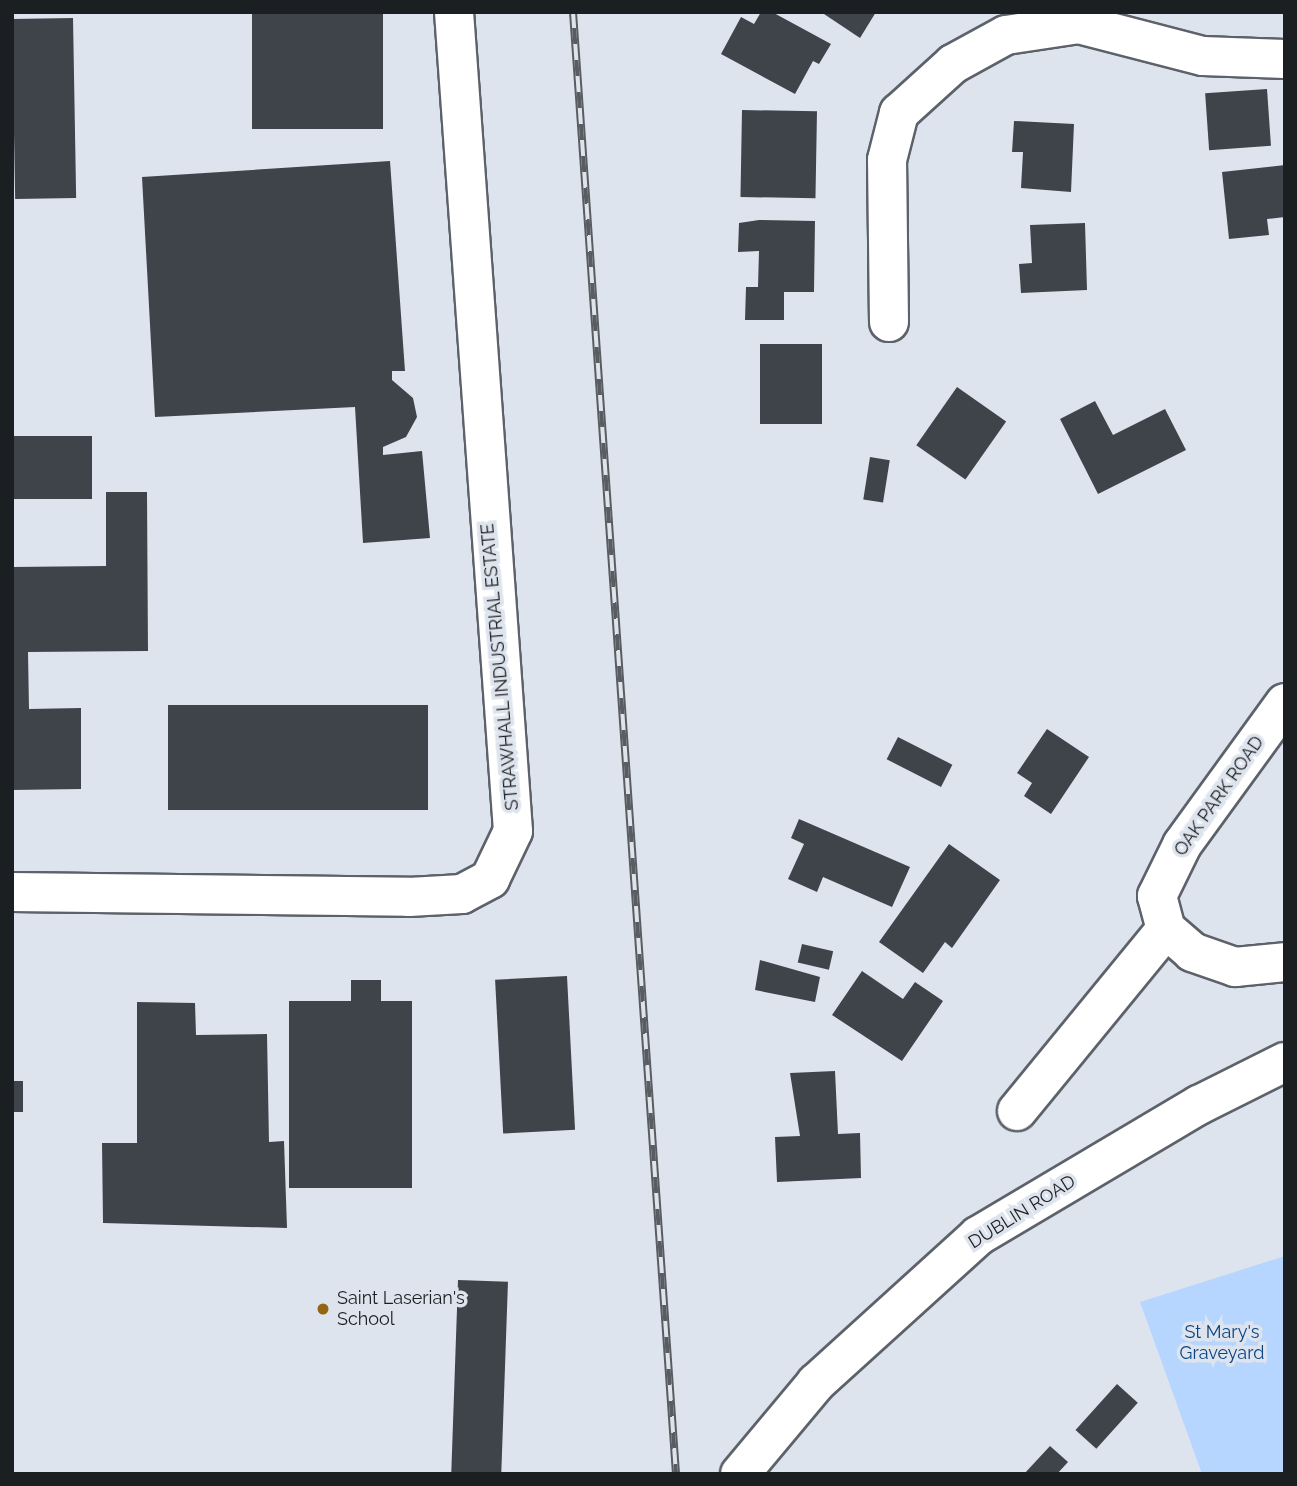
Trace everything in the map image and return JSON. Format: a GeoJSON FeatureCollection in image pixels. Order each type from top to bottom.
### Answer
{"type":"FeatureCollection","features":[{"type":"Feature","properties":{"kind":"street","name":"STRAWHALL INDUSTRIAL ESTATE"},"geometry":{"type":"LineString","coordinates":[[12,892],[409,897],[462,894],[490,879],[513,831],[453,12]]}},
{"type":"Feature","properties":{"kind":"street"},"geometry":{"type":"LineString","coordinates":[[889,322],[887,160],[899,113],[953,64],[1006,34],[1079,24],[1203,56],[1285,60]]}},
{"type":"Feature","properties":{"kind":"street","name":"OAK PARK ROAD"},"geometry":{"type":"LineString","coordinates":[[1166,929],[1157,896],[1182,845],[1285,702]]}},
{"type":"Feature","properties":{"kind":"street"},"geometry":{"type":"LineString","coordinates":[[1017,1111],[1166,929],[1192,952],[1236,967],[1285,962]]}},
{"type":"Feature","properties":{"kind":"street","name":"DUBLIN ROAD"},"geometry":{"type":"LineString","coordinates":[[740,1474],[816,1383],[978,1236],[1199,1105],[1285,1062]]}},
{"type":"Feature","properties":{"kind":"green space","name":"St Mary's Graveyard"},"geometry":{"type":"Polygon","coordinates":[[[1285,1256],[1285,1474],[1202,1474],[1140,1302],[1285,1256]]]}},
{"type":"Feature","properties":{"kind":"building"},"geometry":{"type":"Polygon","coordinates":[[[252,12],[383,12],[383,129],[252,129],[252,12]]]}},
{"type":"Feature","properties":{"kind":"building"},"geometry":{"type":"Polygon","coordinates":[[[761,12],[772,12],[831,44],[819,64],[813,61],[795,94],[721,54],[741,17],[754,24],[761,12]]]}},
{"type":"Feature","properties":{"kind":"building"},"geometry":{"type":"Polygon","coordinates":[[[821,12],[876,12],[860,38],[821,12]]]}},
{"type":"Feature","properties":{"kind":"building"},"geometry":{"type":"Polygon","coordinates":[[[73,18],[76,198],[15,199],[12,19],[73,18]]]}},
{"type":"Feature","properties":{"kind":"building"},"geometry":{"type":"Polygon","coordinates":[[[1267,89],[1271,146],[1209,150],[1205,93],[1267,89]]]}},
{"type":"Feature","properties":{"kind":"building"},"geometry":{"type":"Polygon","coordinates":[[[742,110],[817,111],[815,198],[740,197],[742,110]]]}},
{"type":"Feature","properties":{"kind":"building"},"geometry":{"type":"Polygon","coordinates":[[[1014,121],[1074,124],[1071,192],[1021,188],[1023,152],[1012,152],[1014,121]]]}},
{"type":"Feature","properties":{"kind":"building"},"geometry":{"type":"Polygon","coordinates":[[[390,161],[405,371],[392,371],[392,380],[413,398],[417,417],[406,437],[383,447],[383,455],[422,451],[430,538],[363,543],[355,407],[155,417],[142,177],[390,161]]]}},
{"type":"Feature","properties":{"kind":"building"},"geometry":{"type":"Polygon","coordinates":[[[1285,165],[1285,217],[1267,219],[1269,235],[1229,239],[1222,172],[1285,165]]]}},
{"type":"Feature","properties":{"kind":"building"},"geometry":{"type":"Polygon","coordinates":[[[759,220],[815,221],[814,292],[784,292],[784,320],[745,320],[746,287],[758,287],[759,251],[738,252],[739,223],[759,220]]]}},
{"type":"Feature","properties":{"kind":"building"},"geometry":{"type":"Polygon","coordinates":[[[1085,223],[1087,290],[1021,293],[1019,264],[1032,263],[1030,225],[1085,223]]]}},
{"type":"Feature","properties":{"kind":"building"},"geometry":{"type":"Polygon","coordinates":[[[760,344],[822,344],[822,424],[760,424],[760,344]]]}},
{"type":"Feature","properties":{"kind":"building"},"geometry":{"type":"Polygon","coordinates":[[[957,387],[1006,421],[965,480],[916,445],[957,387]]]}},
{"type":"Feature","properties":{"kind":"building"},"geometry":{"type":"Polygon","coordinates":[[[1095,401],[1113,435],[1165,409],[1186,450],[1098,494],[1060,419],[1095,401]]]}},
{"type":"Feature","properties":{"kind":"building"},"geometry":{"type":"Polygon","coordinates":[[[12,436],[92,436],[92,499],[12,499],[12,436]]]}},
{"type":"Feature","properties":{"kind":"building"},"geometry":{"type":"Polygon","coordinates":[[[870,457],[890,460],[883,503],[863,499],[870,457]]]}},
{"type":"Feature","properties":{"kind":"building"},"geometry":{"type":"Polygon","coordinates":[[[106,492],[147,492],[148,651],[28,652],[29,709],[81,708],[81,789],[12,790],[12,567],[106,566],[106,492]]]}},
{"type":"Feature","properties":{"kind":"building"},"geometry":{"type":"Polygon","coordinates":[[[168,705],[428,705],[428,810],[168,810],[168,705]]]}},
{"type":"Feature","properties":{"kind":"building"},"geometry":{"type":"Polygon","coordinates":[[[1047,729],[1089,757],[1051,814],[1024,796],[1032,783],[1017,773],[1047,729]]]}},
{"type":"Feature","properties":{"kind":"building"},"geometry":{"type":"Polygon","coordinates":[[[898,737],[952,765],[941,787],[887,759],[898,737]]]}},
{"type":"Feature","properties":{"kind":"building"},"geometry":{"type":"Polygon","coordinates":[[[799,819],[910,867],[892,907],[823,877],[817,892],[788,879],[804,844],[791,838],[799,819]]]}},
{"type":"Feature","properties":{"kind":"building"},"geometry":{"type":"Polygon","coordinates":[[[949,844],[1000,880],[952,948],[945,942],[923,973],[879,942],[949,844]]]}},
{"type":"Feature","properties":{"kind":"building"},"geometry":{"type":"Polygon","coordinates":[[[802,944],[833,951],[829,970],[798,963],[802,944]]]}},
{"type":"Feature","properties":{"kind":"building"},"geometry":{"type":"Polygon","coordinates":[[[760,960],[820,977],[815,1002],[755,990],[760,960]]]}},
{"type":"Feature","properties":{"kind":"building"},"geometry":{"type":"Polygon","coordinates":[[[862,971],[903,999],[915,982],[943,1001],[902,1061],[832,1015],[862,971]]]}},
{"type":"Feature","properties":{"kind":"building"},"geometry":{"type":"Polygon","coordinates":[[[567,976],[575,1130],[503,1134],[495,980],[567,976]]]}},
{"type":"Feature","properties":{"kind":"building"},"geometry":{"type":"Polygon","coordinates":[[[351,980],[381,980],[381,1001],[412,1001],[412,1188],[289,1188],[289,1001],[351,1001],[351,980]]]}},
{"type":"Feature","properties":{"kind":"building"},"geometry":{"type":"Polygon","coordinates":[[[137,1002],[195,1003],[196,1035],[267,1034],[269,1142],[284,1141],[287,1228],[103,1223],[102,1143],[137,1143],[137,1002]]]}},
{"type":"Feature","properties":{"kind":"building"},"geometry":{"type":"Polygon","coordinates":[[[835,1071],[838,1134],[860,1133],[861,1178],[777,1182],[775,1137],[800,1136],[790,1073],[835,1071]]]}},
{"type":"Feature","properties":{"kind":"building"},"geometry":{"type":"Polygon","coordinates":[[[12,1081],[23,1081],[23,1112],[12,1112],[12,1081]]]}},
{"type":"Feature","properties":{"kind":"building"},"geometry":{"type":"Polygon","coordinates":[[[458,1280],[508,1282],[501,1474],[451,1474],[458,1280]]]}},
{"type":"Feature","properties":{"kind":"building"},"geometry":{"type":"Polygon","coordinates":[[[1117,1384],[1138,1403],[1096,1449],[1076,1430],[1117,1384]]]}},
{"type":"Feature","properties":{"kind":"building"},"geometry":{"type":"Polygon","coordinates":[[[1050,1446],[1068,1462],[1057,1474],[1024,1474],[1050,1446]]]}},
{"type":"Feature","properties":{"kind":"railway"},"geometry":{"type":"LineString","coordinates":[[573,12],[676,1474]]}},
{"type":"Feature","properties":{"kind":"place","name":"Saint Laserian's School"},"geometry":{"type":"Point","coordinates":[323,1309]}}]}
